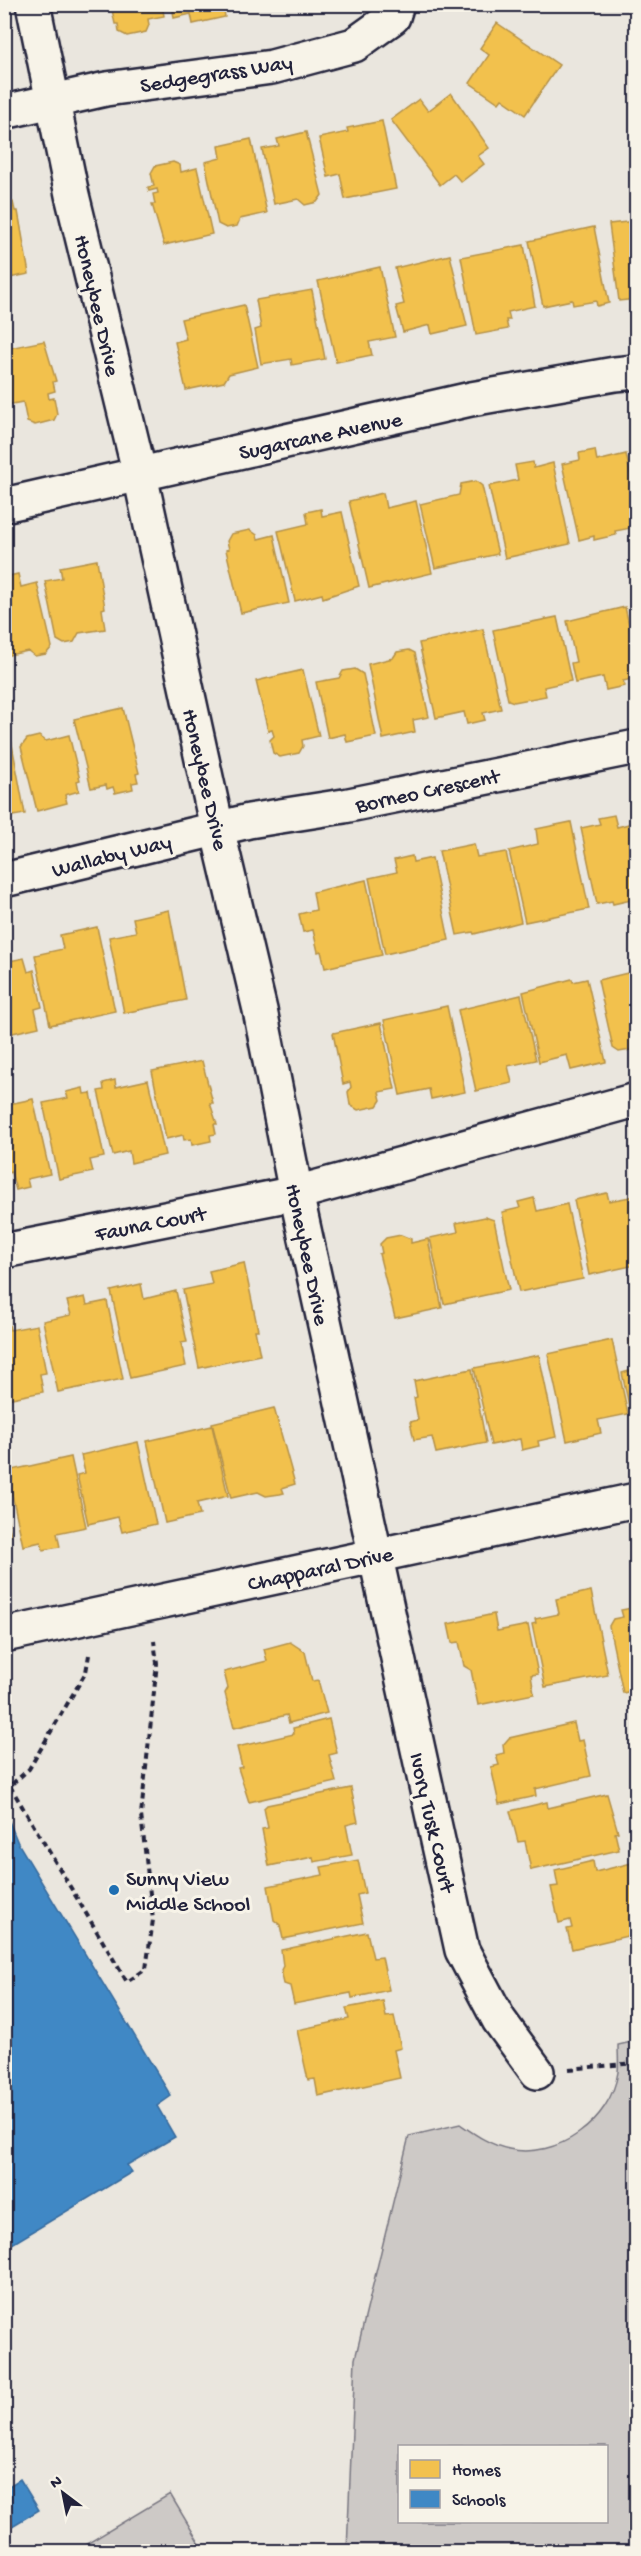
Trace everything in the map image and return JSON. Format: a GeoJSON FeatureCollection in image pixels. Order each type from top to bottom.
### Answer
{"type":"FeatureCollection","features":[{"type":"Feature","properties":{"kind":"street","name":"Honeybee Drive"},"geometry":{"type":"LineString","coordinates":[[33,4],[72,195],[140,475],[217,828],[260,1010],[296,1193],[374,1555]]}},
{"type":"Feature","properties":{"kind":"street","name":"Sedgegrass Way"},"geometry":{"type":"LineString","coordinates":[[4,112],[106,89],[272,67],[354,45],[393,17],[397,4]]}},
{"type":"Feature","properties":{"kind":"street","name":"Sugarcane Avenue"},"geometry":{"type":"LineString","coordinates":[[4,505],[471,399],[636,372]]}},
{"type":"Feature","properties":{"kind":"street","name":"Borneo Crescent"},"geometry":{"type":"LineString","coordinates":[[217,828],[344,806],[636,747]]}},
{"type":"Feature","properties":{"kind":"street","name":"Wallaby Way"},"geometry":{"type":"LineString","coordinates":[[4,880],[217,828]]}},
{"type":"Feature","properties":{"kind":"street"},"geometry":{"type":"LineString","coordinates":[[296,1193],[636,1100]]}},
{"type":"Feature","properties":{"kind":"street","name":"Fauna Court"},"geometry":{"type":"LineString","coordinates":[[4,1251],[296,1193]]}},
{"type":"Feature","properties":{"kind":"street","name":"Chapparal Drive"},"geometry":{"type":"LineString","coordinates":[[4,1635],[636,1500]]}},
{"type":"Feature","properties":{"kind":"street","name":"Ivory Tusk Court"},"geometry":{"type":"LineString","coordinates":[[374,1555],[462,1950],[499,2020],[537,2072]]}},
{"type":"Feature","properties":{"kind":"path"},"geometry":{"type":"LineString","coordinates":[[10,1786],[127,1982],[146,1969],[153,1920],[141,1815],[157,1662],[154,1641]]}},
{"type":"Feature","properties":{"kind":"path"},"geometry":{"type":"LineString","coordinates":[[4,1791],[30,1769],[86,1672],[88,1655]]}},
{"type":"Feature","properties":{"kind":"path"},"geometry":{"type":"LineString","coordinates":[[537,2072],[636,2063]]}},
{"type":"Feature","properties":{"kind":"shaded area"},"geometry":{"type":"Polygon","coordinates":[[[636,2041],[636,2551],[347,2551],[355,2359],[409,2136],[460,2124],[489,2142],[509,2149],[527,2151],[545,2148],[579,2133],[593,2121],[605,2106],[618,2072],[618,2045],[636,2041]]]}},
{"type":"Feature","properties":{"kind":"shaded area"},"geometry":{"type":"Polygon","coordinates":[[[170,2494],[204,2551],[75,2551],[170,2494]]]}},
{"type":"Feature","properties":{"kind":"building: Homes"},"geometry":{"type":"Polygon","coordinates":[[[162,4],[164,16],[148,19],[149,25],[146,32],[127,36],[119,32],[111,5],[162,4]]]}},
{"type":"Feature","properties":{"kind":"building: Homes"},"geometry":{"type":"Polygon","coordinates":[[[172,4],[223,4],[225,17],[193,24],[191,14],[174,18],[172,4]]]}},
{"type":"Feature","properties":{"kind":"building: Homes"},"geometry":{"type":"Polygon","coordinates":[[[497,23],[559,65],[525,115],[502,99],[499,103],[470,83],[489,55],[480,48],[497,23]]]}},
{"type":"Feature","properties":{"kind":"building: Homes"},"geometry":{"type":"Polygon","coordinates":[[[451,93],[489,148],[478,156],[484,164],[461,182],[454,174],[440,185],[391,120],[419,99],[428,111],[451,93]]]}},
{"type":"Feature","properties":{"kind":"building: Homes"},"geometry":{"type":"Polygon","coordinates":[[[382,121],[396,189],[345,199],[340,174],[328,177],[319,138],[348,132],[347,128],[382,121]]]}},
{"type":"Feature","properties":{"kind":"building: Homes"},"geometry":{"type":"Polygon","coordinates":[[[306,132],[322,195],[317,202],[305,205],[298,199],[274,204],[262,149],[279,146],[277,139],[306,132]]]}},
{"type":"Feature","properties":{"kind":"building: Homes"},"geometry":{"type":"Polygon","coordinates":[[[251,139],[267,213],[240,219],[237,226],[226,228],[218,224],[205,162],[221,158],[219,146],[251,139]]]}},
{"type":"Feature","properties":{"kind":"building: Homes"},"geometry":{"type":"Polygon","coordinates":[[[173,162],[180,165],[181,172],[197,168],[212,234],[164,245],[152,204],[155,204],[153,194],[158,193],[157,189],[149,191],[148,187],[154,186],[151,173],[155,166],[173,162]]]}},
{"type":"Feature","properties":{"kind":"building: Homes"},"geometry":{"type":"Polygon","coordinates":[[[4,199],[13,202],[15,211],[18,211],[29,274],[4,279],[4,199]]]}},
{"type":"Feature","properties":{"kind":"building: Homes"},"geometry":{"type":"Polygon","coordinates":[[[636,221],[636,299],[619,301],[609,224],[636,221]]]}},
{"type":"Feature","properties":{"kind":"building: Homes"},"geometry":{"type":"Polygon","coordinates":[[[594,227],[609,303],[597,306],[596,301],[573,305],[572,300],[543,306],[529,241],[594,227]]]}},
{"type":"Feature","properties":{"kind":"building: Homes"},"geometry":{"type":"Polygon","coordinates":[[[524,245],[535,306],[508,312],[510,320],[506,320],[508,329],[476,335],[461,257],[524,245]]]}},
{"type":"Feature","properties":{"kind":"building: Homes"},"geometry":{"type":"Polygon","coordinates":[[[450,255],[467,326],[432,334],[430,325],[403,332],[396,306],[404,304],[395,268],[450,255]]]}},
{"type":"Feature","properties":{"kind":"building: Homes"},"geometry":{"type":"Polygon","coordinates":[[[380,267],[395,337],[369,342],[372,355],[336,362],[318,281],[380,267]]]}},
{"type":"Feature","properties":{"kind":"building: Homes"},"geometry":{"type":"Polygon","coordinates":[[[312,290],[325,359],[292,365],[291,359],[261,364],[255,330],[261,328],[256,300],[312,290]]]}},
{"type":"Feature","properties":{"kind":"building: Homes"},"geometry":{"type":"Polygon","coordinates":[[[244,305],[258,367],[229,374],[224,382],[186,390],[175,342],[186,339],[181,319],[244,305]]]}},
{"type":"Feature","properties":{"kind":"building: Homes"},"geometry":{"type":"Polygon","coordinates":[[[44,341],[56,381],[53,382],[55,391],[48,393],[49,399],[54,398],[57,414],[54,420],[35,425],[27,422],[23,402],[6,405],[4,349],[44,341]]]}},
{"type":"Feature","properties":{"kind":"building: Homes"},"geometry":{"type":"Polygon","coordinates":[[[595,450],[597,461],[626,454],[636,500],[636,527],[615,531],[616,535],[594,540],[594,536],[579,540],[562,464],[580,460],[579,453],[595,450]]]}},
{"type":"Feature","properties":{"kind":"building: Homes"},"geometry":{"type":"Polygon","coordinates":[[[533,462],[534,468],[553,463],[570,544],[505,558],[489,486],[518,480],[515,465],[533,462]]]}},
{"type":"Feature","properties":{"kind":"building: Homes"},"geometry":{"type":"Polygon","coordinates":[[[476,481],[482,486],[498,554],[435,568],[420,504],[459,495],[461,484],[476,481]]]}},
{"type":"Feature","properties":{"kind":"building: Homes"},"geometry":{"type":"Polygon","coordinates":[[[383,493],[386,508],[416,501],[432,573],[369,588],[349,501],[383,493]]]}},
{"type":"Feature","properties":{"kind":"building: Homes"},"geometry":{"type":"Polygon","coordinates":[[[321,509],[322,516],[342,512],[359,586],[323,598],[322,594],[295,601],[278,531],[308,524],[306,512],[321,509]]]}},
{"type":"Feature","properties":{"kind":"building: Homes"},"geometry":{"type":"Polygon","coordinates":[[[250,530],[257,535],[258,539],[274,535],[289,603],[241,613],[226,550],[229,549],[227,541],[231,534],[250,530]]]}},
{"type":"Feature","properties":{"kind":"building: Homes"},"geometry":{"type":"Polygon","coordinates":[[[97,560],[105,608],[102,609],[105,629],[79,633],[74,642],[64,644],[57,640],[45,581],[62,578],[60,567],[97,560]]]}},
{"type":"Feature","properties":{"kind":"building: Homes"},"geometry":{"type":"Polygon","coordinates":[[[18,574],[21,587],[37,583],[52,647],[46,654],[35,656],[28,651],[4,656],[4,577],[18,574]]]}},
{"type":"Feature","properties":{"kind":"building: Homes"},"geometry":{"type":"Polygon","coordinates":[[[625,607],[636,655],[636,678],[623,681],[625,686],[606,690],[603,677],[575,683],[571,663],[576,662],[567,621],[625,607]]]}},
{"type":"Feature","properties":{"kind":"building: Homes"},"geometry":{"type":"Polygon","coordinates":[[[557,617],[571,681],[544,687],[546,696],[514,702],[508,700],[493,630],[557,617]]]}},
{"type":"Feature","properties":{"kind":"building: Homes"},"geometry":{"type":"Polygon","coordinates":[[[483,629],[501,709],[483,713],[485,720],[467,724],[464,712],[436,718],[419,643],[483,629]]]}},
{"type":"Feature","properties":{"kind":"building: Homes"},"geometry":{"type":"Polygon","coordinates":[[[409,650],[415,653],[429,717],[413,720],[415,732],[383,739],[368,664],[393,658],[397,652],[409,650]]]}},
{"type":"Feature","properties":{"kind":"building: Homes"},"geometry":{"type":"Polygon","coordinates":[[[355,669],[363,674],[376,736],[347,742],[345,734],[328,738],[316,682],[339,678],[343,671],[355,669]]]}},
{"type":"Feature","properties":{"kind":"building: Homes"},"geometry":{"type":"Polygon","coordinates":[[[303,670],[319,736],[302,740],[303,746],[299,753],[280,757],[273,753],[270,740],[274,736],[272,730],[268,731],[256,681],[303,670]]]}},
{"type":"Feature","properties":{"kind":"building: Homes"},"geometry":{"type":"Polygon","coordinates":[[[123,708],[139,773],[136,774],[138,782],[132,783],[133,789],[115,793],[113,787],[107,789],[106,785],[91,788],[74,719],[123,708]]]}},
{"type":"Feature","properties":{"kind":"building: Homes"},"geometry":{"type":"Polygon","coordinates":[[[10,734],[25,814],[7,817],[8,823],[4,823],[4,735],[10,734]]]}},
{"type":"Feature","properties":{"kind":"building: Homes"},"geometry":{"type":"Polygon","coordinates":[[[69,735],[80,780],[77,781],[79,791],[65,795],[67,803],[37,811],[21,747],[27,739],[39,736],[46,741],[69,735]]]}},
{"type":"Feature","properties":{"kind":"building: Homes"},"geometry":{"type":"Polygon","coordinates":[[[614,815],[617,827],[636,822],[636,899],[613,904],[612,901],[597,904],[581,828],[600,824],[598,818],[614,815]]]}},
{"type":"Feature","properties":{"kind":"building: Homes"},"geometry":{"type":"Polygon","coordinates":[[[571,822],[589,909],[525,922],[509,851],[538,844],[536,829],[571,822]]]}},
{"type":"Feature","properties":{"kind":"building: Homes"},"geometry":{"type":"Polygon","coordinates":[[[474,844],[477,857],[506,852],[521,922],[474,934],[473,932],[457,935],[439,851],[474,844]]]}},
{"type":"Feature","properties":{"kind":"building: Homes"},"geometry":{"type":"Polygon","coordinates":[[[412,856],[413,862],[432,858],[449,940],[385,954],[369,878],[397,872],[394,860],[412,856]]]}},
{"type":"Feature","properties":{"kind":"building: Homes"},"geometry":{"type":"Polygon","coordinates":[[[366,880],[382,955],[325,968],[321,951],[318,952],[313,930],[303,932],[299,914],[316,910],[313,892],[366,880]]]}},
{"type":"Feature","properties":{"kind":"building: Homes"},"geometry":{"type":"Polygon","coordinates":[[[169,910],[186,1000],[124,1013],[109,937],[136,932],[133,918],[169,910]]]}},
{"type":"Feature","properties":{"kind":"building: Homes"},"geometry":{"type":"Polygon","coordinates":[[[97,927],[115,1011],[50,1025],[35,955],[63,949],[60,935],[97,927]]]}},
{"type":"Feature","properties":{"kind":"building: Homes"},"geometry":{"type":"Polygon","coordinates":[[[24,958],[28,972],[34,970],[42,1007],[35,1009],[39,1027],[4,1035],[4,962],[24,958]]]}},
{"type":"Feature","properties":{"kind":"building: Homes"},"geometry":{"type":"Polygon","coordinates":[[[636,971],[636,1049],[619,1052],[613,1048],[598,980],[636,971]]]}},
{"type":"Feature","properties":{"kind":"building: Homes"},"geometry":{"type":"Polygon","coordinates":[[[572,979],[573,982],[587,979],[606,1062],[571,1070],[567,1055],[539,1062],[523,992],[572,979]]]}},
{"type":"Feature","properties":{"kind":"building: Homes"},"geometry":{"type":"Polygon","coordinates":[[[521,995],[536,1060],[508,1066],[512,1083],[476,1091],[458,1010],[521,995]]]}},
{"type":"Feature","properties":{"kind":"building: Homes"},"geometry":{"type":"Polygon","coordinates":[[[447,1006],[465,1092],[431,1099],[429,1089],[400,1095],[384,1020],[447,1006]]]}},
{"type":"Feature","properties":{"kind":"building: Homes"},"geometry":{"type":"Polygon","coordinates":[[[381,1023],[395,1089],[379,1092],[381,1100],[377,1106],[358,1110],[350,1105],[348,1092],[351,1087],[350,1082],[343,1084],[333,1033],[381,1023]]]}},
{"type":"Feature","properties":{"kind":"building: Homes"},"geometry":{"type":"Polygon","coordinates":[[[202,1061],[213,1103],[210,1103],[217,1124],[214,1124],[216,1134],[210,1135],[211,1141],[192,1145],[191,1139],[184,1140],[183,1135],[166,1139],[152,1071],[202,1061]]]}},
{"type":"Feature","properties":{"kind":"building: Homes"},"geometry":{"type":"Polygon","coordinates":[[[115,1080],[116,1087],[148,1080],[165,1155],[131,1163],[129,1151],[113,1155],[98,1091],[104,1090],[103,1083],[115,1080]]]}},
{"type":"Feature","properties":{"kind":"building: Homes"},"geometry":{"type":"Polygon","coordinates":[[[83,1088],[84,1094],[91,1093],[104,1157],[90,1160],[93,1172],[59,1179],[43,1103],[68,1098],[66,1092],[83,1088]]]}},
{"type":"Feature","properties":{"kind":"building: Homes"},"geometry":{"type":"Polygon","coordinates":[[[33,1099],[50,1174],[27,1179],[29,1187],[16,1190],[11,1172],[4,1174],[4,1105],[33,1099]]]}},
{"type":"Feature","properties":{"kind":"building: Homes"},"geometry":{"type":"Polygon","coordinates":[[[607,1193],[609,1201],[636,1196],[636,1235],[634,1235],[636,1265],[589,1275],[574,1200],[607,1193]]]}},
{"type":"Feature","properties":{"kind":"building: Homes"},"geometry":{"type":"Polygon","coordinates":[[[534,1198],[537,1211],[567,1204],[583,1279],[519,1292],[502,1212],[520,1208],[518,1202],[534,1198]]]}},
{"type":"Feature","properties":{"kind":"building: Homes"},"geometry":{"type":"Polygon","coordinates":[[[485,1217],[494,1220],[509,1290],[444,1304],[430,1238],[458,1232],[456,1223],[485,1217]]]}},
{"type":"Feature","properties":{"kind":"building: Homes"},"geometry":{"type":"Polygon","coordinates":[[[401,1235],[411,1239],[411,1243],[428,1239],[442,1308],[395,1318],[379,1254],[382,1253],[380,1244],[386,1238],[401,1235]]]}},
{"type":"Feature","properties":{"kind":"building: Homes"},"geometry":{"type":"Polygon","coordinates":[[[244,1263],[258,1330],[255,1330],[260,1355],[199,1368],[183,1290],[212,1284],[209,1271],[244,1263]]]}},
{"type":"Feature","properties":{"kind":"building: Homes"},"geometry":{"type":"Polygon","coordinates":[[[141,1284],[144,1299],[176,1291],[187,1342],[181,1343],[186,1366],[130,1378],[111,1291],[141,1284]]]}},
{"type":"Feature","properties":{"kind":"building: Homes"},"geometry":{"type":"Polygon","coordinates":[[[85,1297],[87,1305],[107,1301],[123,1379],[58,1392],[43,1321],[71,1315],[67,1301],[85,1297]]]}},
{"type":"Feature","properties":{"kind":"building: Homes"},"geometry":{"type":"Polygon","coordinates":[[[4,1315],[7,1315],[10,1330],[37,1325],[46,1373],[40,1374],[43,1392],[4,1401],[4,1315]]]}},
{"type":"Feature","properties":{"kind":"building: Homes"},"geometry":{"type":"Polygon","coordinates":[[[636,1338],[636,1369],[629,1340],[636,1338]]]}},
{"type":"Feature","properties":{"kind":"building: Homes"},"geometry":{"type":"Polygon","coordinates":[[[612,1340],[628,1414],[598,1420],[601,1433],[567,1441],[548,1354],[612,1340]]]}},
{"type":"Feature","properties":{"kind":"building: Homes"},"geometry":{"type":"Polygon","coordinates":[[[539,1355],[556,1437],[538,1441],[539,1446],[522,1450],[520,1439],[491,1445],[474,1368],[539,1355]]]}},
{"type":"Feature","properties":{"kind":"building: Homes"},"geometry":{"type":"Polygon","coordinates":[[[472,1369],[486,1443],[436,1453],[432,1437],[414,1440],[410,1422],[418,1420],[414,1381],[472,1369]]]}},
{"type":"Feature","properties":{"kind":"building: Homes"},"geometry":{"type":"Polygon","coordinates":[[[636,1369],[636,1409],[630,1410],[622,1373],[636,1369]]]}},
{"type":"Feature","properties":{"kind":"building: Homes"},"geometry":{"type":"Polygon","coordinates":[[[274,1408],[295,1484],[282,1488],[284,1493],[280,1494],[266,1496],[258,1492],[231,1498],[212,1423],[274,1408]]]}},
{"type":"Feature","properties":{"kind":"building: Homes"},"geometry":{"type":"Polygon","coordinates":[[[212,1426],[228,1496],[197,1503],[200,1515],[165,1523],[147,1441],[212,1426]]]}},
{"type":"Feature","properties":{"kind":"building: Homes"},"geometry":{"type":"Polygon","coordinates":[[[138,1442],[156,1524],[122,1532],[118,1517],[88,1524],[77,1475],[85,1473],[81,1455],[138,1442]]]}},
{"type":"Feature","properties":{"kind":"building: Homes"},"geometry":{"type":"Polygon","coordinates":[[[71,1457],[86,1527],[57,1533],[60,1547],[43,1550],[41,1542],[23,1546],[7,1471],[71,1457]]]}},
{"type":"Feature","properties":{"kind":"building: Homes"},"geometry":{"type":"Polygon","coordinates":[[[4,1505],[11,1536],[4,1538],[4,1505]]]}},
{"type":"Feature","properties":{"kind":"building: Homes"},"geometry":{"type":"Polygon","coordinates":[[[591,1591],[608,1675],[545,1687],[532,1624],[536,1623],[535,1619],[559,1614],[556,1599],[591,1591]]]}},
{"type":"Feature","properties":{"kind":"building: Homes"},"geometry":{"type":"Polygon","coordinates":[[[636,1598],[636,1690],[623,1693],[609,1626],[613,1619],[623,1617],[621,1610],[632,1608],[630,1600],[636,1598]]]}},
{"type":"Feature","properties":{"kind":"building: Homes"},"geometry":{"type":"Polygon","coordinates":[[[494,1614],[497,1631],[528,1625],[538,1674],[531,1675],[534,1694],[478,1705],[471,1670],[464,1666],[459,1642],[452,1643],[448,1624],[494,1614]]]}},
{"type":"Feature","properties":{"kind":"building: Homes"},"geometry":{"type":"Polygon","coordinates":[[[290,1642],[305,1652],[312,1681],[318,1680],[327,1713],[289,1723],[287,1715],[234,1728],[225,1693],[228,1688],[224,1672],[267,1661],[264,1649],[290,1642]]]}},
{"type":"Feature","properties":{"kind":"building: Homes"},"geometry":{"type":"Polygon","coordinates":[[[329,1719],[337,1753],[329,1755],[336,1782],[249,1802],[238,1768],[242,1767],[237,1747],[294,1734],[293,1728],[329,1719]]]}},
{"type":"Feature","properties":{"kind":"building: Homes"},"geometry":{"type":"Polygon","coordinates":[[[574,1723],[578,1741],[583,1740],[591,1776],[535,1789],[536,1796],[499,1804],[491,1767],[499,1765],[496,1755],[504,1753],[503,1745],[509,1738],[574,1723]]]}},
{"type":"Feature","properties":{"kind":"building: Homes"},"geometry":{"type":"Polygon","coordinates":[[[351,1788],[358,1822],[346,1825],[352,1855],[314,1862],[313,1857],[269,1866],[262,1829],[268,1828],[264,1808],[267,1805],[351,1788]]]}},
{"type":"Feature","properties":{"kind":"building: Homes"},"geometry":{"type":"Polygon","coordinates":[[[607,1794],[618,1832],[615,1833],[619,1850],[531,1870],[525,1841],[518,1842],[510,1811],[547,1802],[548,1808],[607,1794]]]}},
{"type":"Feature","properties":{"kind":"building: Homes"},"geometry":{"type":"Polygon","coordinates":[[[358,1860],[365,1893],[357,1895],[363,1923],[283,1939],[280,1925],[274,1920],[268,1886],[323,1875],[321,1867],[358,1860]]]}},
{"type":"Feature","properties":{"kind":"building: Homes"},"geometry":{"type":"Polygon","coordinates":[[[593,1861],[595,1872],[636,1862],[636,1934],[572,1949],[567,1929],[572,1928],[570,1920],[559,1923],[551,1887],[558,1886],[555,1870],[593,1861]]]}},
{"type":"Feature","properties":{"kind":"building: Homes"},"geometry":{"type":"Polygon","coordinates":[[[367,1932],[373,1958],[382,1957],[389,1990],[352,1998],[351,1993],[294,2004],[290,1986],[284,1984],[281,1950],[367,1932]]]}},
{"type":"Feature","properties":{"kind":"building: Homes"},"geometry":{"type":"Polygon","coordinates":[[[383,2001],[386,2017],[394,2016],[401,2048],[394,2050],[400,2078],[318,2096],[315,2079],[308,2080],[297,2030],[349,2019],[346,2008],[383,2001]]]}},
{"type":"Feature","properties":{"kind":"building: Schools"},"geometry":{"type":"Polygon","coordinates":[[[9,1821],[18,1843],[171,2096],[157,2106],[175,2137],[127,2165],[132,2172],[4,2249],[4,1825],[9,1821]]]}},
{"type":"Feature","properties":{"kind":"building: Schools"},"geometry":{"type":"Polygon","coordinates":[[[20,2479],[39,2510],[4,2531],[4,2489],[20,2479]]]}},
{"type":"Feature","properties":{"kind":"place","name":"Sunny View Middle School"},"geometry":{"type":"Point","coordinates":[114,1890]}}]}
